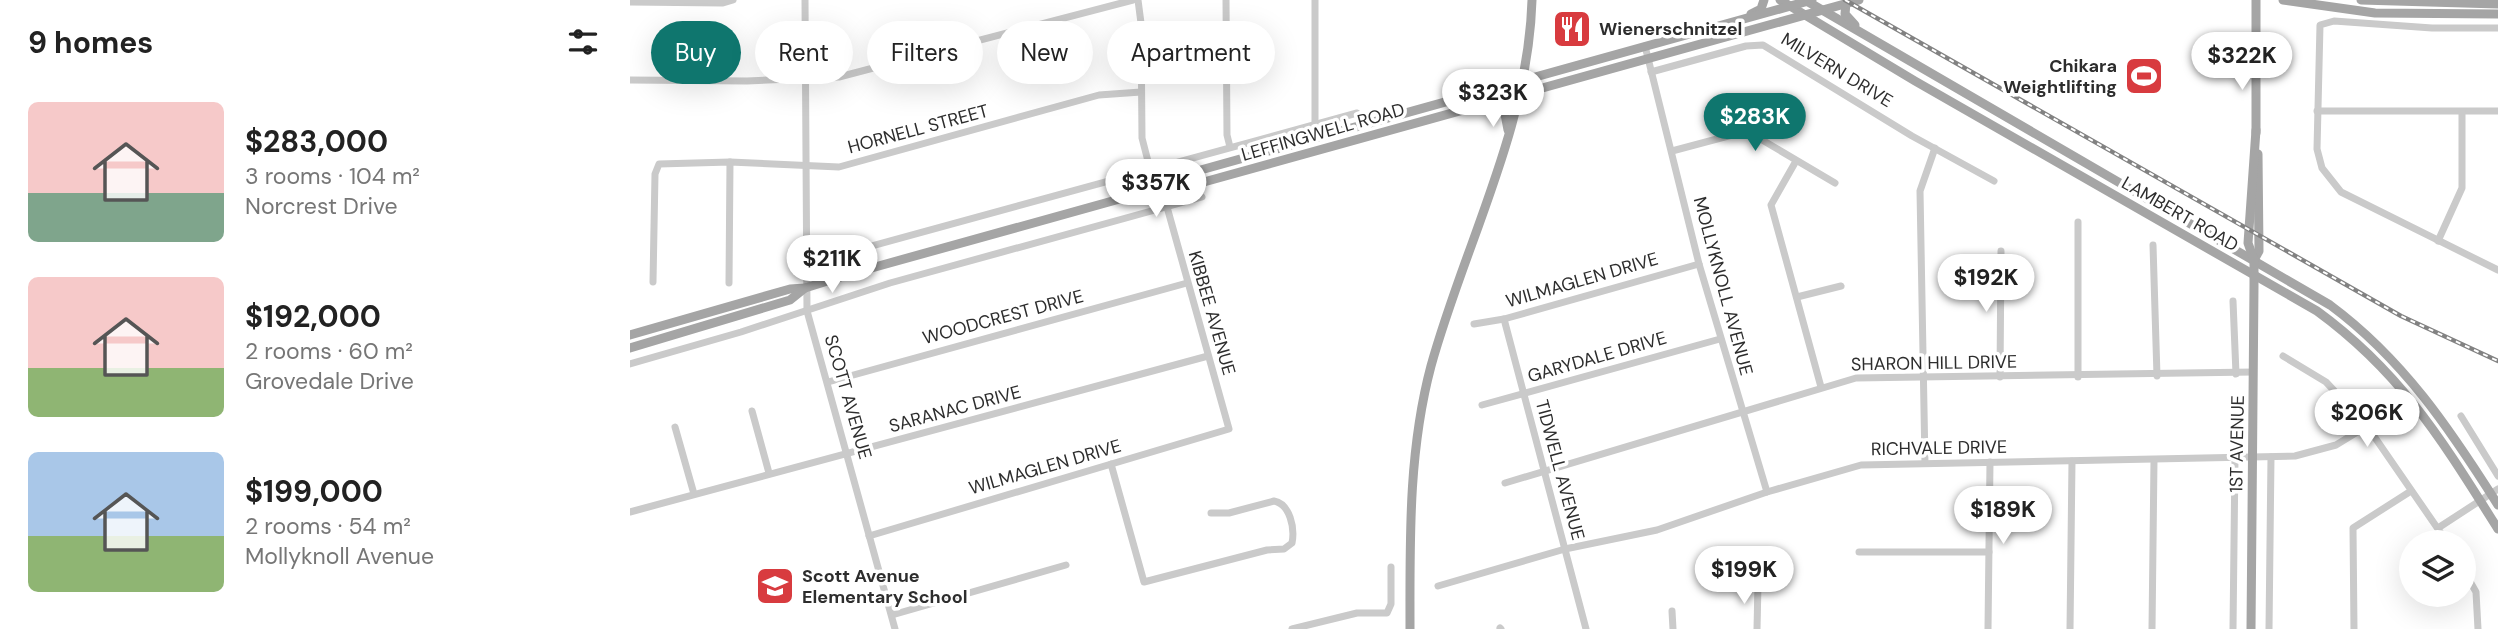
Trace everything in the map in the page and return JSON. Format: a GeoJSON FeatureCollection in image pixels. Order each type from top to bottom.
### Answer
{"type":"FeatureCollection","features":[{"type":"Feature","properties":{"kind":"main road"},"geometry":{"type":"LineString","coordinates":[[1410,629],[1412,474],[1421,409],[1451,301],[1507,147],[1521,93],[1532,0]]}},
{"type":"Feature","properties":{"kind":"main road"},"geometry":{"type":"LineString","coordinates":[[1740,20],[1761,9],[1764,0]]}},
{"type":"Feature","properties":{"kind":"main road","name":"LAMBERT ROAD"},"geometry":{"type":"LineString","coordinates":[[1780,0],[1927,88],[2316,311],[2381,364],[2424,414],[2498,529]]}},
{"type":"Feature","properties":{"kind":"main road","name":"LEFFINGWELL ROAD"},"geometry":{"type":"LineString","coordinates":[[1159,188],[1175,190],[1859,0]]}},
{"type":"Feature","properties":{"kind":"main road","name":"1ST AVENUE"},"geometry":{"type":"LineString","coordinates":[[2254,260],[2259,251],[2256,0]]}},
{"type":"Feature","properties":{"kind":"main road"},"geometry":{"type":"LineString","coordinates":[[2283,0],[2375,13],[2498,14]]}},
{"type":"Feature","properties":{"kind":"main road"},"geometry":{"type":"LineString","coordinates":[[2361,0],[2498,4]]}},
{"type":"Feature","properties":{"kind":"main road","name":"LEFFINGWELL ROAD"},"geometry":{"type":"LineString","coordinates":[[630,335],[1159,188],[1172,178],[1809,1]]}},
{"type":"Feature","properties":{"kind":"main road","name":"LAMBERT ROAD"},"geometry":{"type":"LineString","coordinates":[[1809,1],[2330,305],[2383,349],[2431,404],[2494,491],[2498,505]]}},
{"type":"Feature","properties":{"kind":"main road"},"geometry":{"type":"LineString","coordinates":[[1846,3],[1844,14],[1872,39]]}},
{"type":"Feature","properties":{"kind":"main road"},"geometry":{"type":"LineString","coordinates":[[1483,104],[1498,105],[1506,113],[1507,147]]}},
{"type":"Feature","properties":{"kind":"main road","name":"1ST AVENUE"},"geometry":{"type":"LineString","coordinates":[[2251,629],[2254,260],[2248,243],[2250,180],[2256,130]]}},
{"type":"Feature","properties":{"kind":"main road"},"geometry":{"type":"LineString","coordinates":[[2250,180],[2256,180],[2256,203],[2259,208]]}},
{"type":"Feature","properties":{"kind":"main road","name":"LEFFINGWELL ROAD"},"geometry":{"type":"LineString","coordinates":[[630,348],[790,300],[805,288]]}},
{"type":"Feature","properties":{"kind":"street"},"geometry":{"type":"LineString","coordinates":[[630,2],[723,3],[733,0]]}},
{"type":"Feature","properties":{"kind":"street","name":"SCOTT AVENUE"},"geometry":{"type":"LineString","coordinates":[[805,0],[805,21]]}},
{"type":"Feature","properties":{"kind":"street"},"geometry":{"type":"LineString","coordinates":[[853,73],[1136,0]]}},
{"type":"Feature","properties":{"kind":"street","name":"KIBBEE AVENUE"},"geometry":{"type":"LineString","coordinates":[[1136,0],[1141,23],[1142,138],[1150,169],[1167,207],[1229,429]]}},
{"type":"Feature","properties":{"kind":"street"},"geometry":{"type":"LineString","coordinates":[[1226,0],[1227,135],[1230,147]]}},
{"type":"Feature","properties":{"kind":"street"},"geometry":{"type":"LineString","coordinates":[[1315,0],[1315,124]]}},
{"type":"Feature","properties":{"kind":"street"},"geometry":{"type":"LineString","coordinates":[[2498,28],[2432,28],[2334,21],[2320,25],[2316,149],[2329,181],[2353,200],[2498,270]]}},
{"type":"Feature","properties":{"kind":"street","name":"MILVERN DRIVE"},"geometry":{"type":"LineString","coordinates":[[1651,72],[1746,46],[1763,45],[1994,181]]}},
{"type":"Feature","properties":{"kind":"street","name":"MOLLYKNOLL AVENUE"},"geometry":{"type":"LineString","coordinates":[[1645,46],[1699,264],[1767,492]]}},
{"type":"Feature","properties":{"kind":"street"},"geometry":{"type":"LineString","coordinates":[[630,80],[755,79]]}},
{"type":"Feature","properties":{"kind":"street","name":"SCOTT AVENUE"},"geometry":{"type":"LineString","coordinates":[[806,84],[807,311],[895,629]]}},
{"type":"Feature","properties":{"kind":"street","name":"HORNELL STREET"},"geometry":{"type":"LineString","coordinates":[[653,282],[656,174],[659,164],[730,162],[839,167],[1099,95],[1141,92]]}},
{"type":"Feature","properties":{"kind":"street"},"geometry":{"type":"LineString","coordinates":[[2317,111],[2498,111]]}},
{"type":"Feature","properties":{"kind":"street"},"geometry":{"type":"LineString","coordinates":[[2438,241],[2462,188],[2462,112]]}},
{"type":"Feature","properties":{"kind":"street","name":"LEFFINGWELL ROAD"},"geometry":{"type":"LineString","coordinates":[[806,264],[1357,113]]}},
{"type":"Feature","properties":{"kind":"street"},"geometry":{"type":"LineString","coordinates":[[1672,151],[1747,131],[1835,183]]}},
{"type":"Feature","properties":{"kind":"street"},"geometry":{"type":"LineString","coordinates":[[1925,463],[1920,191],[1935,148]]}},
{"type":"Feature","properties":{"kind":"street"},"geometry":{"type":"LineString","coordinates":[[1796,161],[1771,205],[1821,387]]}},
{"type":"Feature","properties":{"kind":"street"},"geometry":{"type":"LineString","coordinates":[[729,283],[730,162]]}},
{"type":"Feature","properties":{"kind":"street"},"geometry":{"type":"LineString","coordinates":[[630,363],[807,311],[890,283],[1202,197]]}},
{"type":"Feature","properties":{"kind":"street"},"geometry":{"type":"LineString","coordinates":[[2078,222],[2078,377]]}},
{"type":"Feature","properties":{"kind":"street"},"geometry":{"type":"LineString","coordinates":[[2153,245],[2157,376]]}},
{"type":"Feature","properties":{"kind":"street"},"geometry":{"type":"LineString","coordinates":[[2000,377],[2001,251]]}},
{"type":"Feature","properties":{"kind":"street","name":"WILMAGLEN DRIVE"},"geometry":{"type":"LineString","coordinates":[[1474,324],[1504,319],[1699,264]]}},
{"type":"Feature","properties":{"kind":"street","name":"WOODCREST DRIVE"},"geometry":{"type":"LineString","coordinates":[[828,382],[1187,283]]}},
{"type":"Feature","properties":{"kind":"street"},"geometry":{"type":"LineString","coordinates":[[1797,297],[1842,286]]}},
{"type":"Feature","properties":{"kind":"street"},"geometry":{"type":"LineString","coordinates":[[2233,301],[2236,374]]}},
{"type":"Feature","properties":{"kind":"street","name":"TIDWELL AVENUE"},"geometry":{"type":"LineString","coordinates":[[1504,319],[1586,629]]}},
{"type":"Feature","properties":{"kind":"street","name":"GARYDALE DRIVE"},"geometry":{"type":"LineString","coordinates":[[1482,405],[1720,339]]}},
{"type":"Feature","properties":{"kind":"street","name":"SARANAC DRIVE"},"geometry":{"type":"LineString","coordinates":[[630,512],[1208,356]]}},
{"type":"Feature","properties":{"kind":"street"},"geometry":{"type":"LineString","coordinates":[[2283,356],[2326,382],[2367,426],[2438,528],[2494,491]]}},
{"type":"Feature","properties":{"kind":"street","name":"SHARON HILL DRIVE"},"geometry":{"type":"LineString","coordinates":[[1505,483],[1546,473],[1856,378],[2157,376],[2253,372]]}},
{"type":"Feature","properties":{"kind":"street"},"geometry":{"type":"LineString","coordinates":[[752,411],[769,473]]}},
{"type":"Feature","properties":{"kind":"street"},"geometry":{"type":"LineString","coordinates":[[2461,416],[2498,476]]}},
{"type":"Feature","properties":{"kind":"street","name":"RICHVALE DRIVE"},"geometry":{"type":"LineString","coordinates":[[1438,586],[1565,549],[1657,530],[1767,492],[1861,465],[2295,456],[2336,445],[2367,426]]}},
{"type":"Feature","properties":{"kind":"street"},"geometry":{"type":"LineString","coordinates":[[676,427],[694,495]]}},
{"type":"Feature","properties":{"kind":"street","name":"WILMAGLEN DRIVE"},"geometry":{"type":"LineString","coordinates":[[869,536],[1229,429]]}},
{"type":"Feature","properties":{"kind":"street"},"geometry":{"type":"LineString","coordinates":[[2269,629],[2271,457]]}},
{"type":"Feature","properties":{"kind":"street"},"geometry":{"type":"LineString","coordinates":[[2233,629],[2235,458]]}},
{"type":"Feature","properties":{"kind":"street"},"geometry":{"type":"LineString","coordinates":[[2152,629],[2154,460]]}},
{"type":"Feature","properties":{"kind":"street"},"geometry":{"type":"LineString","coordinates":[[2070,629],[2072,461]]}},
{"type":"Feature","properties":{"kind":"street"},"geometry":{"type":"LineString","coordinates":[[1988,629],[1990,462]]}},
{"type":"Feature","properties":{"kind":"street"},"geometry":{"type":"LineString","coordinates":[[1111,464],[1144,582],[1267,550],[1284,549],[1292,542],[1294,534],[1286,507],[1281,502],[1274,501],[1229,513],[1211,513]]}},
{"type":"Feature","properties":{"kind":"street"},"geometry":{"type":"LineString","coordinates":[[2354,629],[2353,528],[2411,491]]}},
{"type":"Feature","properties":{"kind":"street"},"geometry":{"type":"LineString","coordinates":[[1859,552],[1989,552]]}},
{"type":"Feature","properties":{"kind":"street"},"geometry":{"type":"LineString","coordinates":[[891,615],[1066,565]]}},
{"type":"Feature","properties":{"kind":"street"},"geometry":{"type":"LineString","coordinates":[[1292,629],[1357,613],[1387,613],[1391,604],[1391,567]]}},
{"type":"Feature","properties":{"kind":"street"},"geometry":{"type":"LineString","coordinates":[[1758,584],[1758,629]]}},
{"type":"Feature","properties":{"kind":"street"},"geometry":{"type":"LineString","coordinates":[[2476,592],[2477,629]]}},
{"type":"Feature","properties":{"kind":"street"},"geometry":{"type":"LineString","coordinates":[[1672,611],[1672,629]]}},
{"type":"Feature","properties":{"kind":"railway"},"geometry":{"type":"LineString","coordinates":[[1845,0],[2401,316],[2498,361]]}},
{"type":"Feature","properties":{"kind":"place","name":"Wienerschnitzel"},"geometry":{"type":"Point","coordinates":[1572,29]}},
{"type":"Feature","properties":{"kind":"place","name":"Chikara Weightlifting"},"geometry":{"type":"Point","coordinates":[2144,76]}},
{"type":"Feature","properties":{"kind":"place","name":"Scott Avenue Elementary School"},"geometry":{"type":"Point","coordinates":[775,586]}}]}
